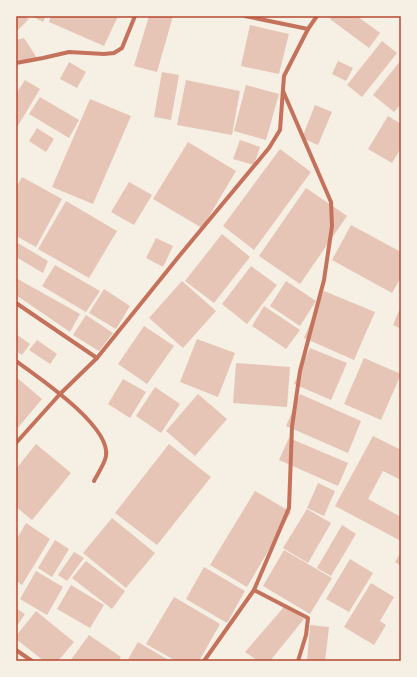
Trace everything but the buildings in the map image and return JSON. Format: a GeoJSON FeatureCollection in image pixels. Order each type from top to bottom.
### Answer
{"type":"FeatureCollection","features":[{"type":"Feature","properties":{"kind":"street"},"geometry":{"type":"LineString","coordinates":[[16,63],[69,52],[104,54],[114,53],[122,48],[135,16]]}},
{"type":"Feature","properties":{"kind":"street"},"geometry":{"type":"LineString","coordinates":[[245,16],[308,29]]}},
{"type":"Feature","properties":{"kind":"street"},"geometry":{"type":"LineString","coordinates":[[16,444],[60,394],[97,358],[180,254],[269,148],[280,130],[284,76],[308,29],[317,16]]}},
{"type":"Feature","properties":{"kind":"street"},"geometry":{"type":"LineString","coordinates":[[204,661],[254,590],[288,508],[292,427],[300,371],[324,280],[332,226],[331,202],[283,91]]}},
{"type":"Feature","properties":{"kind":"street"},"geometry":{"type":"LineString","coordinates":[[16,303],[97,358]]}},
{"type":"Feature","properties":{"kind":"street"},"geometry":{"type":"LineString","coordinates":[[16,361],[72,403],[94,427],[105,445],[106,457],[94,481]]}},
{"type":"Feature","properties":{"kind":"street"},"geometry":{"type":"LineString","coordinates":[[254,590],[308,618],[306,635],[298,661]]}},
{"type":"Feature","properties":{"kind":"street"},"geometry":{"type":"LineString","coordinates":[[16,650],[32,661]]}}]}
